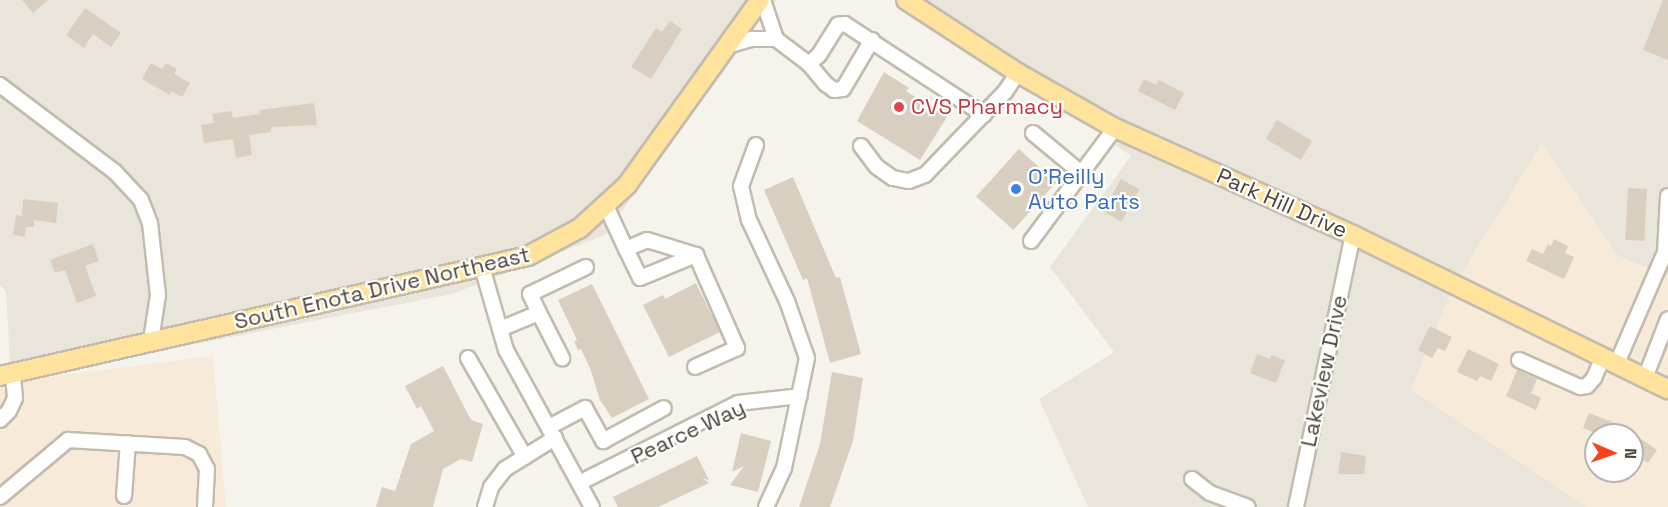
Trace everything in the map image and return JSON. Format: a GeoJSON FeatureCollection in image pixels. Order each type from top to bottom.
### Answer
{"type":"FeatureCollection","features":[{"type":"Feature","properties":{"kind":"main road","name":"South Enota Drive Northeast"},"geometry":{"type":"LineString","coordinates":[[6,375],[151,340],[528,256],[580,228],[627,185],[761,0]]}},
{"type":"Feature","properties":{"kind":"main road","name":"Park Hill Drive"},"geometry":{"type":"LineString","coordinates":[[906,0],[1018,73],[1115,128],[1353,235],[1668,389]]}},
{"type":"Feature","properties":{"kind":"street"},"geometry":{"type":"LineString","coordinates":[[761,0],[776,39],[809,64],[834,90],[843,89],[872,40]]}},
{"type":"Feature","properties":{"kind":"street"},"geometry":{"type":"LineString","coordinates":[[809,64],[819,55],[838,25],[845,24],[984,115]]}},
{"type":"Feature","properties":{"kind":"street"},"geometry":{"type":"LineString","coordinates":[[727,46],[752,39],[776,39]]}},
{"type":"Feature","properties":{"kind":"street"},"geometry":{"type":"LineString","coordinates":[[861,146],[877,167],[893,178],[909,181],[926,175],[1005,92],[1018,73]]}},
{"type":"Feature","properties":{"kind":"street"},"geometry":{"type":"LineString","coordinates":[[0,85],[115,172],[141,200],[150,223],[158,295],[151,340]]}},
{"type":"Feature","properties":{"kind":"street"},"geometry":{"type":"LineString","coordinates":[[1031,241],[1115,128]]}},
{"type":"Feature","properties":{"kind":"street"},"geometry":{"type":"LineString","coordinates":[[1032,133],[1081,174]]}},
{"type":"Feature","properties":{"kind":"street"},"geometry":{"type":"LineString","coordinates":[[756,145],[741,186],[749,220],[787,301],[807,358],[784,468],[766,507]]}},
{"type":"Feature","properties":{"kind":"street"},"geometry":{"type":"LineString","coordinates":[[1519,360],[1580,387],[1587,386],[1610,360],[1665,252],[1668,196]]}},
{"type":"Feature","properties":{"kind":"street"},"geometry":{"type":"LineString","coordinates":[[606,206],[640,278],[696,255]]}},
{"type":"Feature","properties":{"kind":"street","name":"Lakeview Drive"},"geometry":{"type":"LineString","coordinates":[[1296,507],[1353,235]]}},
{"type":"Feature","properties":{"kind":"street"},"geometry":{"type":"LineString","coordinates":[[626,249],[647,240],[696,255],[737,348],[695,368]]}},
{"type":"Feature","properties":{"kind":"street"},"geometry":{"type":"LineString","coordinates":[[483,267],[506,350],[592,507]]}},
{"type":"Feature","properties":{"kind":"street"},"geometry":{"type":"LineString","coordinates":[[562,357],[530,294],[586,267]]}},
{"type":"Feature","properties":{"kind":"street"},"geometry":{"type":"LineString","coordinates":[[500,329],[539,313]]}},
{"type":"Feature","properties":{"kind":"street"},"geometry":{"type":"LineString","coordinates":[[1646,378],[1668,319]]}},
{"type":"Feature","properties":{"kind":"street"},"geometry":{"type":"LineString","coordinates":[[468,358],[525,457]]}},
{"type":"Feature","properties":{"kind":"street"},"geometry":{"type":"LineString","coordinates":[[0,420],[9,411],[15,398],[6,375]]}},
{"type":"Feature","properties":{"kind":"street","name":"Pearce Way"},"geometry":{"type":"LineString","coordinates":[[579,483],[738,404],[800,396]]}},
{"type":"Feature","properties":{"kind":"street"},"geometry":{"type":"LineString","coordinates":[[485,507],[491,487],[505,468],[525,457],[585,408],[603,441],[664,408]]}},
{"type":"Feature","properties":{"kind":"street"},"geometry":{"type":"LineString","coordinates":[[0,497],[68,440],[185,447],[199,454],[207,469],[205,507]]}},
{"type":"Feature","properties":{"kind":"street"},"geometry":{"type":"LineString","coordinates":[[124,496],[128,443]]}},
{"type":"Feature","properties":{"kind":"street"},"geometry":{"type":"LineString","coordinates":[[1192,479],[1210,493],[1248,507]]}},
{"type":"Feature","properties":{"kind":"shaded area"},"geometry":{"type":"Polygon","coordinates":[[[0,0],[777,0],[755,24],[605,235],[452,294],[11,380],[6,292],[0,285],[0,0]]]}},
{"type":"Feature","properties":{"kind":"shaded area"},"geometry":{"type":"Polygon","coordinates":[[[920,0],[1668,0],[1668,276],[1618,256],[1542,143],[1411,389],[1587,507],[1088,507],[1039,399],[1114,352],[1050,267],[1131,156],[920,0]]]}},
{"type":"Feature","properties":{"kind":"shaded area"},"geometry":{"type":"Polygon","coordinates":[[[1542,143],[1618,256],[1668,276],[1668,507],[1587,507],[1411,389],[1454,285],[1542,143]]]}},
{"type":"Feature","properties":{"kind":"shaded area"},"geometry":{"type":"Polygon","coordinates":[[[213,356],[226,507],[0,507],[0,383],[213,356]]]}},
{"type":"Feature","properties":{"kind":"building"},"geometry":{"type":"Polygon","coordinates":[[[22,0],[48,0],[33,13],[22,0]]]}},
{"type":"Feature","properties":{"kind":"building"},"geometry":{"type":"Polygon","coordinates":[[[1663,0],[1668,0],[1668,60],[1643,50],[1663,0]]]}},
{"type":"Feature","properties":{"kind":"building"},"geometry":{"type":"Polygon","coordinates":[[[85,8],[121,33],[111,47],[93,34],[84,48],[66,35],[85,8]]]}},
{"type":"Feature","properties":{"kind":"building"},"geometry":{"type":"Polygon","coordinates":[[[670,21],[682,29],[651,79],[631,67],[656,28],[662,32],[670,21]]]}},
{"type":"Feature","properties":{"kind":"building"},"geometry":{"type":"Polygon","coordinates":[[[151,63],[162,69],[166,63],[177,69],[174,74],[190,83],[182,97],[171,91],[170,95],[142,79],[151,63]]]}},
{"type":"Feature","properties":{"kind":"building","name":"CVS Pharmacy"},"geometry":{"type":"Polygon","coordinates":[[[884,72],[909,88],[906,91],[947,117],[920,160],[857,121],[884,72]]]}},
{"type":"Feature","properties":{"kind":"building"},"geometry":{"type":"Polygon","coordinates":[[[1144,79],[1156,85],[1159,80],[1184,93],[1175,110],[1138,91],[1144,79]]]}},
{"type":"Feature","properties":{"kind":"building"},"geometry":{"type":"Polygon","coordinates":[[[314,103],[317,125],[271,127],[271,132],[249,135],[252,155],[236,158],[233,139],[204,143],[201,125],[214,123],[212,114],[231,111],[233,118],[260,114],[259,110],[314,103]]]}},
{"type":"Feature","properties":{"kind":"building"},"geometry":{"type":"Polygon","coordinates":[[[1277,120],[1312,141],[1301,160],[1266,139],[1277,120]]]}},
{"type":"Feature","properties":{"kind":"building","name":"O'Reilly Auto Parts"},"geometry":{"type":"Polygon","coordinates":[[[1019,149],[1056,182],[1013,230],[976,197],[1019,149]]]}},
{"type":"Feature","properties":{"kind":"building"},"geometry":{"type":"Polygon","coordinates":[[[793,177],[836,278],[840,277],[861,354],[830,363],[807,278],[803,280],[764,190],[793,177]]]}},
{"type":"Feature","properties":{"kind":"building"},"geometry":{"type":"Polygon","coordinates":[[[1121,179],[1139,189],[1121,222],[1103,211],[1121,179]]]}},
{"type":"Feature","properties":{"kind":"building"},"geometry":{"type":"Polygon","coordinates":[[[1628,188],[1647,189],[1644,241],[1625,240],[1628,188]]]}},
{"type":"Feature","properties":{"kind":"building"},"geometry":{"type":"Polygon","coordinates":[[[23,199],[58,203],[56,223],[34,220],[34,227],[26,227],[25,237],[13,235],[16,215],[22,216],[23,199]]]}},
{"type":"Feature","properties":{"kind":"building"},"geometry":{"type":"Polygon","coordinates":[[[1554,239],[1568,246],[1565,253],[1574,257],[1564,279],[1526,261],[1532,249],[1543,254],[1548,244],[1551,246],[1554,239]]]}},
{"type":"Feature","properties":{"kind":"building"},"geometry":{"type":"Polygon","coordinates":[[[93,244],[99,261],[85,266],[96,296],[77,303],[65,270],[55,273],[50,260],[93,244]]]}},
{"type":"Feature","properties":{"kind":"building"},"geometry":{"type":"Polygon","coordinates":[[[696,283],[720,332],[669,357],[643,305],[663,295],[665,299],[696,283]]]}},
{"type":"Feature","properties":{"kind":"building"},"geometry":{"type":"Polygon","coordinates":[[[592,284],[649,399],[612,418],[600,400],[590,368],[581,349],[578,350],[574,341],[577,340],[558,300],[592,284]]]}},
{"type":"Feature","properties":{"kind":"building"},"geometry":{"type":"Polygon","coordinates":[[[1430,326],[1452,337],[1445,351],[1438,348],[1432,358],[1418,350],[1430,326]]]}},
{"type":"Feature","properties":{"kind":"building"},"geometry":{"type":"Polygon","coordinates":[[[1468,349],[1499,364],[1491,381],[1480,376],[1477,381],[1457,372],[1468,349]]]}},
{"type":"Feature","properties":{"kind":"building"},"geometry":{"type":"Polygon","coordinates":[[[1257,354],[1270,359],[1271,355],[1285,360],[1276,383],[1250,373],[1257,354]]]}},
{"type":"Feature","properties":{"kind":"building"},"geometry":{"type":"Polygon","coordinates":[[[443,366],[471,420],[483,424],[472,462],[461,459],[443,469],[433,507],[376,507],[382,487],[395,491],[411,444],[434,431],[421,406],[417,409],[405,386],[443,366]]]}},
{"type":"Feature","properties":{"kind":"building"},"geometry":{"type":"Polygon","coordinates":[[[1517,370],[1537,379],[1531,393],[1541,398],[1536,410],[1506,396],[1517,370]]]}},
{"type":"Feature","properties":{"kind":"building"},"geometry":{"type":"Polygon","coordinates":[[[832,372],[863,378],[853,441],[830,507],[799,507],[820,444],[832,372]]]}},
{"type":"Feature","properties":{"kind":"building"},"geometry":{"type":"Polygon","coordinates":[[[1589,413],[1614,423],[1585,423],[1589,413]]]}},
{"type":"Feature","properties":{"kind":"building"},"geometry":{"type":"Polygon","coordinates":[[[741,433],[771,441],[758,492],[730,485],[744,466],[732,472],[741,433]]]}},
{"type":"Feature","properties":{"kind":"building"},"geometry":{"type":"Polygon","coordinates":[[[1644,441],[1657,450],[1648,463],[1644,460],[1644,441]]]}},
{"type":"Feature","properties":{"kind":"building"},"geometry":{"type":"Polygon","coordinates":[[[1341,452],[1366,456],[1364,474],[1338,474],[1341,452]]]}},
{"type":"Feature","properties":{"kind":"building"},"geometry":{"type":"Polygon","coordinates":[[[697,456],[709,480],[702,478],[709,483],[658,507],[618,507],[613,497],[697,456]]]}},
{"type":"Feature","properties":{"kind":"place","name":"CVS Pharmacy"},"geometry":{"type":"Point","coordinates":[899,107]}},
{"type":"Feature","properties":{"kind":"place","name":"O'Reilly Auto Parts"},"geometry":{"type":"Point","coordinates":[1016,189]}}]}
